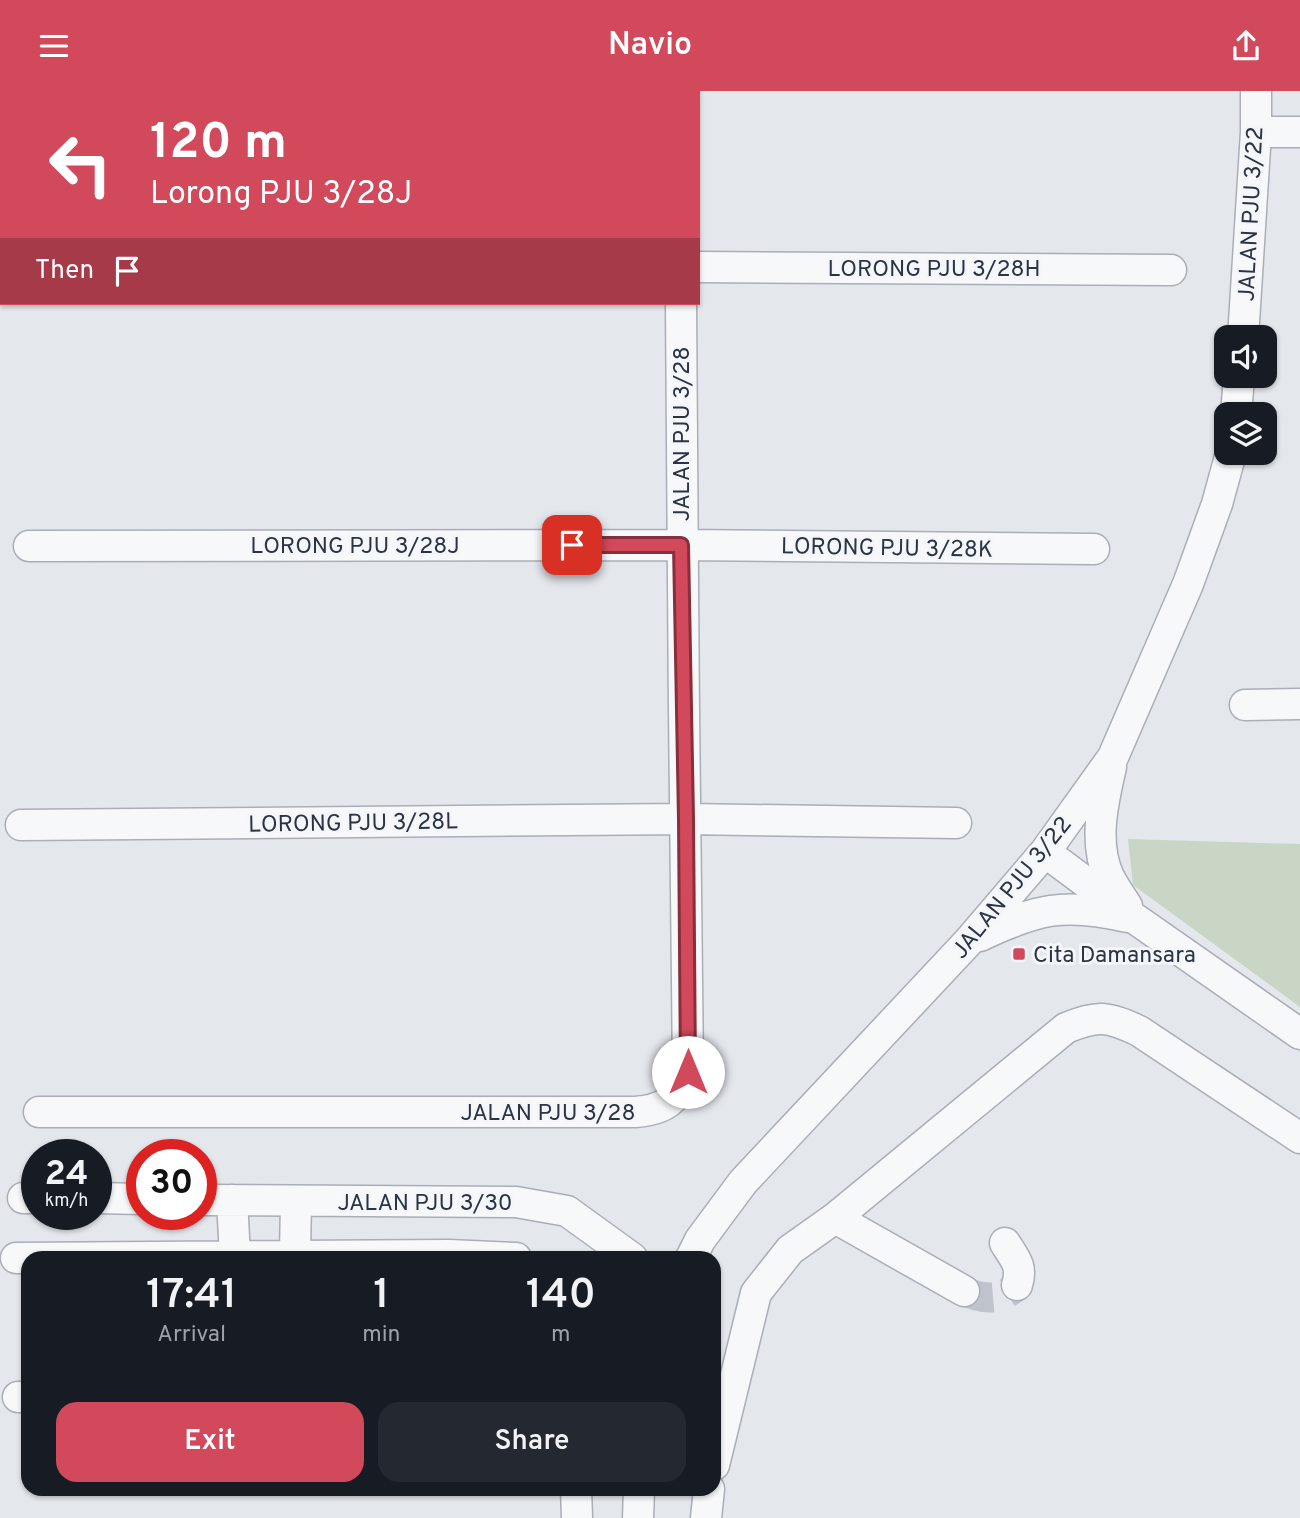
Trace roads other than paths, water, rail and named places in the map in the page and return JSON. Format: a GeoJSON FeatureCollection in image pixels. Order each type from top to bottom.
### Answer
{"type":"FeatureCollection","features":[{"type":"Feature","properties":{"kind":"street","name":"JALAN PJU 3/22"},"geometry":{"type":"LineString","coordinates":[[1243,325],[1256,132],[1256,91]]}},
{"type":"Feature","properties":{"kind":"street"},"geometry":{"type":"LineString","coordinates":[[1256,132],[1300,132]]}},
{"type":"Feature","properties":{"kind":"street","name":"LORONG PJU 3/28H"},"geometry":{"type":"LineString","coordinates":[[700,267],[1171,270]]}},
{"type":"Feature","properties":{"kind":"street","name":"JALAN PJU 3/28"},"geometry":{"type":"LineString","coordinates":[[39,1112],[653,1111],[669,1102],[681,1089],[688,1072],[681,545],[681,305]]}},
{"type":"Feature","properties":{"kind":"street","name":"JALAN PJU 3/22"},"geometry":{"type":"LineString","coordinates":[[694,1251],[743,1182],[970,941],[1045,852],[1113,757],[1188,585],[1228,465]]}},
{"type":"Feature","properties":{"kind":"street","name":"LORONG PJU 3/28J"},"geometry":{"type":"LineString","coordinates":[[29,546],[681,545]]}},
{"type":"Feature","properties":{"kind":"street","name":"LORONG PJU 3/28K"},"geometry":{"type":"LineString","coordinates":[[681,545],[1094,549]]}},
{"type":"Feature","properties":{"kind":"street"},"geometry":{"type":"LineString","coordinates":[[1245,705],[1300,704]]}},
{"type":"Feature","properties":{"kind":"street"},"geometry":{"type":"LineString","coordinates":[[1113,757],[1100,818],[1102,848],[1108,876],[1134,918]]}},
{"type":"Feature","properties":{"kind":"street","name":"LORONG PJU 3/28L"},"geometry":{"type":"LineString","coordinates":[[21,825],[686,819],[956,823]]}},
{"type":"Feature","properties":{"kind":"street"},"geometry":{"type":"LineString","coordinates":[[1045,852],[1300,1034]]}},
{"type":"Feature","properties":{"kind":"street"},"geometry":{"type":"LineString","coordinates":[[970,941],[1021,916],[1047,910],[1104,911],[1134,918]]}},
{"type":"Feature","properties":{"kind":"street"},"geometry":{"type":"LineString","coordinates":[[721,1436],[756,1293],[790,1250],[835,1218],[1066,1028],[1091,1018],[1116,1020],[1139,1031],[1298,1132]]}},
{"type":"Feature","properties":{"kind":"street","name":"JALAN PJU 3/30"},"geometry":{"type":"LineString","coordinates":[[217,1200],[516,1202],[543,1205],[567,1211],[622,1251]]}},
{"type":"Feature","properties":{"kind":"street"},"geometry":{"type":"LineString","coordinates":[[232,1200],[235,1251]]}},
{"type":"Feature","properties":{"kind":"street"},"geometry":{"type":"LineString","coordinates":[[295,1251],[296,1201]]}},
{"type":"Feature","properties":{"kind":"street"},"geometry":{"type":"LineString","coordinates":[[835,1218],[964,1291]]}},
{"type":"Feature","properties":{"kind":"street"},"geometry":{"type":"LineString","coordinates":[[1005,1243],[1021,1273],[1017,1285]]}},
{"type":"Feature","properties":{"kind":"street"},"geometry":{"type":"LineString","coordinates":[[16,1258],[21,1258]]}},
{"type":"Feature","properties":{"kind":"street"},"geometry":{"type":"LineString","coordinates":[[576,1496],[577,1518]]}},
{"type":"Feature","properties":{"kind":"street"},"geometry":{"type":"LineString","coordinates":[[638,1518],[639,1496]]}},
{"type":"Feature","properties":{"kind":"street"},"geometry":{"type":"LineString","coordinates":[[706,1518],[708,1496]]}},
{"type":"Feature","properties":{"kind":"tunnel"},"geometry":{"type":"LineString","coordinates":[[964,1291],[992,1297],[1005,1294],[1017,1285]]}},
{"type":"Feature","properties":{"kind":"place","name":"Cita Damansara"},"geometry":{"type":"Point","coordinates":[1019,954]}}]}
